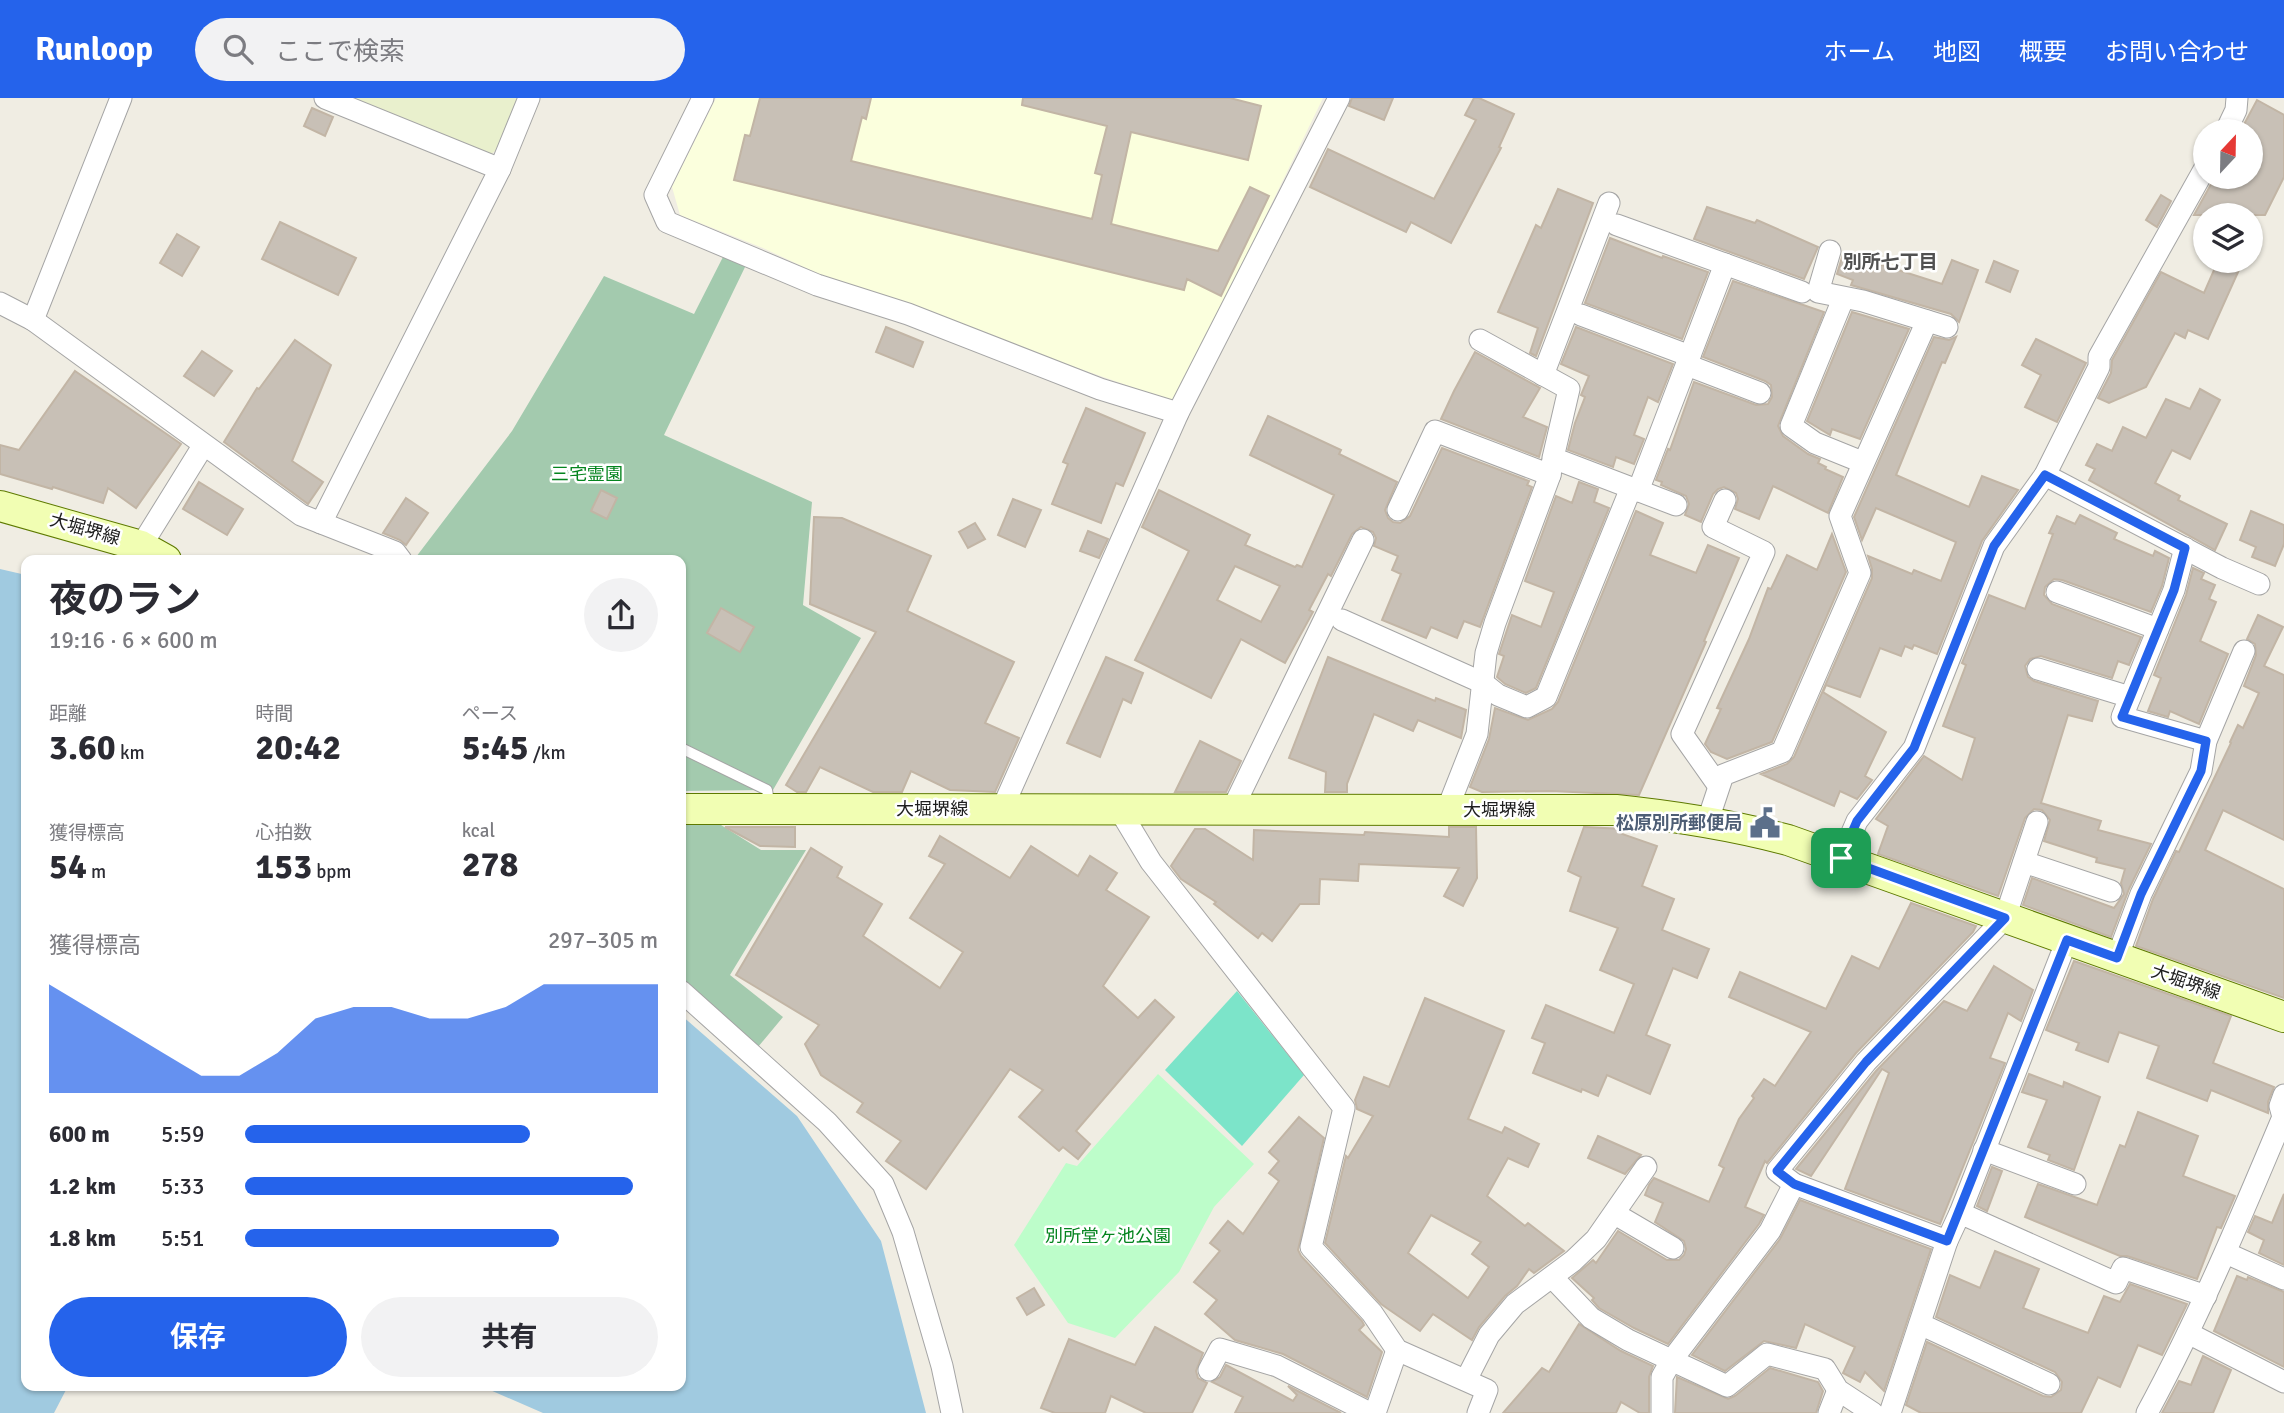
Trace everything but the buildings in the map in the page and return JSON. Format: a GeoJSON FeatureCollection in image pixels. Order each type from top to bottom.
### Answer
{"type":"FeatureCollection","features":[{"type":"Feature","properties":{"kind":"main road","name":"大堀堺線"},"geometry":{"type":"LineString","coordinates":[[0,506],[154,553]]}},
{"type":"Feature","properties":{"kind":"main road","name":"大堀堺線"},"geometry":{"type":"LineString","coordinates":[[686,809],[1616,810],[1662,815],[1757,832],[1841,858],[2284,1017]]}},
{"type":"Feature","properties":{"kind":"street"},"geometry":{"type":"LineString","coordinates":[[33,320],[121,98]]}},
{"type":"Feature","properties":{"kind":"street"},"geometry":{"type":"LineString","coordinates":[[325,98],[500,169]]}},
{"type":"Feature","properties":{"kind":"street"},"geometry":{"type":"LineString","coordinates":[[321,523],[500,169],[529,98]]}},
{"type":"Feature","properties":{"kind":"street"},"geometry":{"type":"LineString","coordinates":[[702,98],[655,195],[667,222],[817,285],[908,314],[1100,389],[1178,413]]}},
{"type":"Feature","properties":{"kind":"street"},"geometry":{"type":"LineString","coordinates":[[1002,808],[1178,413],[1339,98]]}},
{"type":"Feature","properties":{"kind":"street"},"geometry":{"type":"LineString","coordinates":[[2231,119],[2236,110],[2237,98]]}},
{"type":"Feature","properties":{"kind":"street"},"geometry":{"type":"LineString","coordinates":[[1841,858],[1857,821],[1914,748],[1994,546],[2045,475],[2099,367],[2099,357],[2193,189]]}},
{"type":"Feature","properties":{"kind":"street"},"geometry":{"type":"LineString","coordinates":[[1543,374],[1609,203]]}},
{"type":"Feature","properties":{"kind":"street"},"geometry":{"type":"LineString","coordinates":[[1617,225],[1802,292]]}},
{"type":"Feature","properties":{"kind":"street"},"geometry":{"type":"LineString","coordinates":[[1707,823],[1723,775],[1782,752],[1860,573],[1840,516],[1862,462],[1937,324],[1863,301],[1818,292],[1830,250]]}},
{"type":"Feature","properties":{"kind":"street"},"geometry":{"type":"LineString","coordinates":[[1342,620],[1483,683],[1498,695],[1527,707],[1546,697],[1688,361],[1725,264]]}},
{"type":"Feature","properties":{"kind":"street"},"geometry":{"type":"LineString","coordinates":[[1843,299],[1791,426],[1815,443],[1862,462]]}},
{"type":"Feature","properties":{"kind":"street"},"geometry":{"type":"LineString","coordinates":[[0,303],[33,320],[301,516],[398,555]]}},
{"type":"Feature","properties":{"kind":"street"},"geometry":{"type":"LineString","coordinates":[[1581,315],[1760,393]]}},
{"type":"Feature","properties":{"kind":"street"},"geometry":{"type":"LineString","coordinates":[[1447,810],[1477,734],[1486,653],[1551,466],[1569,388],[1480,340]]}},
{"type":"Feature","properties":{"kind":"street"},"geometry":{"type":"LineString","coordinates":[[1398,510],[1435,431],[1635,489],[1676,505]]}},
{"type":"Feature","properties":{"kind":"street"},"geometry":{"type":"LineString","coordinates":[[154,553],[203,446]]}},
{"type":"Feature","properties":{"kind":"street"},"geometry":{"type":"LineString","coordinates":[[2045,475],[2259,584]]}},
{"type":"Feature","properties":{"kind":"street"},"geometry":{"type":"LineString","coordinates":[[1718,785],[1682,734],[1763,552],[1713,527],[1725,500]]}},
{"type":"Feature","properties":{"kind":"street"},"geometry":{"type":"LineString","coordinates":[[1232,810],[1363,540]]}},
{"type":"Feature","properties":{"kind":"street"},"geometry":{"type":"LineString","coordinates":[[2185,548],[2174,590],[2122,717],[2206,741]]}},
{"type":"Feature","properties":{"kind":"street"},"geometry":{"type":"LineString","coordinates":[[2057,592],[2158,629]]}},
{"type":"Feature","properties":{"kind":"street"},"geometry":{"type":"LineString","coordinates":[[2117,958],[2141,894],[2201,771],[2206,741],[2244,651]]}},
{"type":"Feature","properties":{"kind":"street"},"geometry":{"type":"LineString","coordinates":[[2038,669],[2130,697]]}},
{"type":"Feature","properties":{"kind":"street"},"geometry":{"type":"LineString","coordinates":[[1119,809],[1151,862],[1344,1108],[1311,1247],[1372,1313],[1397,1350],[1487,1390],[1478,1413]]}},
{"type":"Feature","properties":{"kind":"street"},"geometry":{"type":"LineString","coordinates":[[1947,1241],[1794,1184],[1777,1171],[1866,1062],[2005,918],[2037,822]]}},
{"type":"Feature","properties":{"kind":"street"},"geometry":{"type":"LineString","coordinates":[[2024,862],[2111,891]]}},
{"type":"Feature","properties":{"kind":"street"},"geometry":{"type":"LineString","coordinates":[[1890,1413],[1947,1241],[2067,940]]}},
{"type":"Feature","properties":{"kind":"street"},"geometry":{"type":"LineString","coordinates":[[686,995],[827,1122],[883,1184],[903,1232],[942,1366],[952,1413]]}},
{"type":"Feature","properties":{"kind":"street"},"geometry":{"type":"LineString","coordinates":[[2147,1413],[2226,1253],[2283,1117],[2280,1106],[2284,1095]]}},
{"type":"Feature","properties":{"kind":"street"},"geometry":{"type":"LineString","coordinates":[[1984,1150],[2075,1184]]}},
{"type":"Feature","properties":{"kind":"street"},"geometry":{"type":"LineString","coordinates":[[1466,1380],[1489,1335],[1515,1304],[1573,1261],[1596,1239],[1646,1167]]}},
{"type":"Feature","properties":{"kind":"street"},"geometry":{"type":"LineString","coordinates":[[1662,1413],[1662,1377],[1671,1361],[1770,1231],[1794,1184]]}},
{"type":"Feature","properties":{"kind":"street"},"geometry":{"type":"LineString","coordinates":[[1959,1213],[2116,1283],[2123,1268],[2206,1296]]}},
{"type":"Feature","properties":{"kind":"street"},"geometry":{"type":"LineString","coordinates":[[1615,1214],[1673,1248]]}},
{"type":"Feature","properties":{"kind":"street"},"geometry":{"type":"LineString","coordinates":[[2226,1253],[2284,1279]]}},
{"type":"Feature","properties":{"kind":"street"},"geometry":{"type":"LineString","coordinates":[[1552,1277],[1591,1318],[1628,1340],[1727,1385],[1767,1354],[1825,1369],[1838,1390],[1873,1413]]}},
{"type":"Feature","properties":{"kind":"street"},"geometry":{"type":"LineString","coordinates":[[1920,1324],[2049,1384]]}},
{"type":"Feature","properties":{"kind":"street"},"geometry":{"type":"LineString","coordinates":[[2188,1333],[2284,1382]]}},
{"type":"Feature","properties":{"kind":"street"},"geometry":{"type":"LineString","coordinates":[[1209,1370],[1220,1349],[1277,1366],[1372,1413],[1397,1350]]}},
{"type":"Feature","properties":{"kind":"street"},"geometry":{"type":"LineString","coordinates":[[1829,1413],[1838,1390]]}},
{"type":"Feature","properties":{"kind":"lane"},"geometry":{"type":"LineString","coordinates":[[686,750],[767,790],[770,809]]}},
{"type":"Feature","properties":{"kind":"shaded area"},"geometry":{"type":"Polygon","coordinates":[[[347,98],[522,98],[500,148],[489,155],[347,98]]]}},
{"type":"Feature","properties":{"kind":"shaded area"},"geometry":{"type":"Polygon","coordinates":[[[716,98],[1323,98],[1175,402],[819,274],[680,215],[672,187],[716,98]]]}},
{"type":"Feature","properties":{"kind":"green space","name":"三宅霊園"},"geometry":{"type":"Polygon","coordinates":[[[724,255],[746,265],[664,435],[812,502],[803,605],[861,638],[773,790],[686,791],[686,555],[418,555],[512,431],[604,276],[694,314],[724,255]]]}},
{"type":"Feature","properties":{"kind":"green space"},"geometry":{"type":"Polygon","coordinates":[[[686,824],[721,825],[761,850],[806,850],[730,975],[783,1017],[758,1047],[686,982],[686,824]]]}},
{"type":"Feature","properties":{"kind":"green space"},"geometry":{"type":"Polygon","coordinates":[[[1237,991],[1304,1075],[1242,1146],[1165,1070],[1237,991]]]}},
{"type":"Feature","properties":{"kind":"green space","name":"別所堂ヶ池公園"},"geometry":{"type":"Polygon","coordinates":[[[1158,1074],[1254,1164],[1214,1207],[1179,1272],[1115,1338],[1068,1323],[1014,1245],[1066,1163],[1077,1166],[1158,1074]]]}},
{"type":"Feature","properties":{"kind":"water"},"geometry":{"type":"Polygon","coordinates":[[[0,569],[21,574],[21,1391],[65,1391],[54,1413],[0,1413],[0,569]]]}},
{"type":"Feature","properties":{"kind":"water"},"geometry":{"type":"Polygon","coordinates":[[[686,1019],[797,1116],[881,1241],[926,1413],[543,1413],[492,1391],[686,1391],[686,1019]]]}},
{"type":"Feature","properties":{"kind":"place","name":"松原別所郵便局"},"geometry":{"type":"Point","coordinates":[1765,823]}},
{"type":"Feature","properties":{"kind":"district","name":"別所七丁目"},"geometry":{"type":"Point","coordinates":[1890,261]}},
{"type":"Feature","properties":{"kind":"route"},"geometry":{"type":"LineString","coordinates":[[2045,475],[2185,548],[2174,590],[2122,717],[2206,741],[2201,771],[2141,894],[2117,958],[2067,940],[1947,1241],[1794,1184],[1777,1171],[1866,1062],[2005,918],[1841,858],[1857,821],[1914,748],[1994,546],[2045,475]]}}]}
